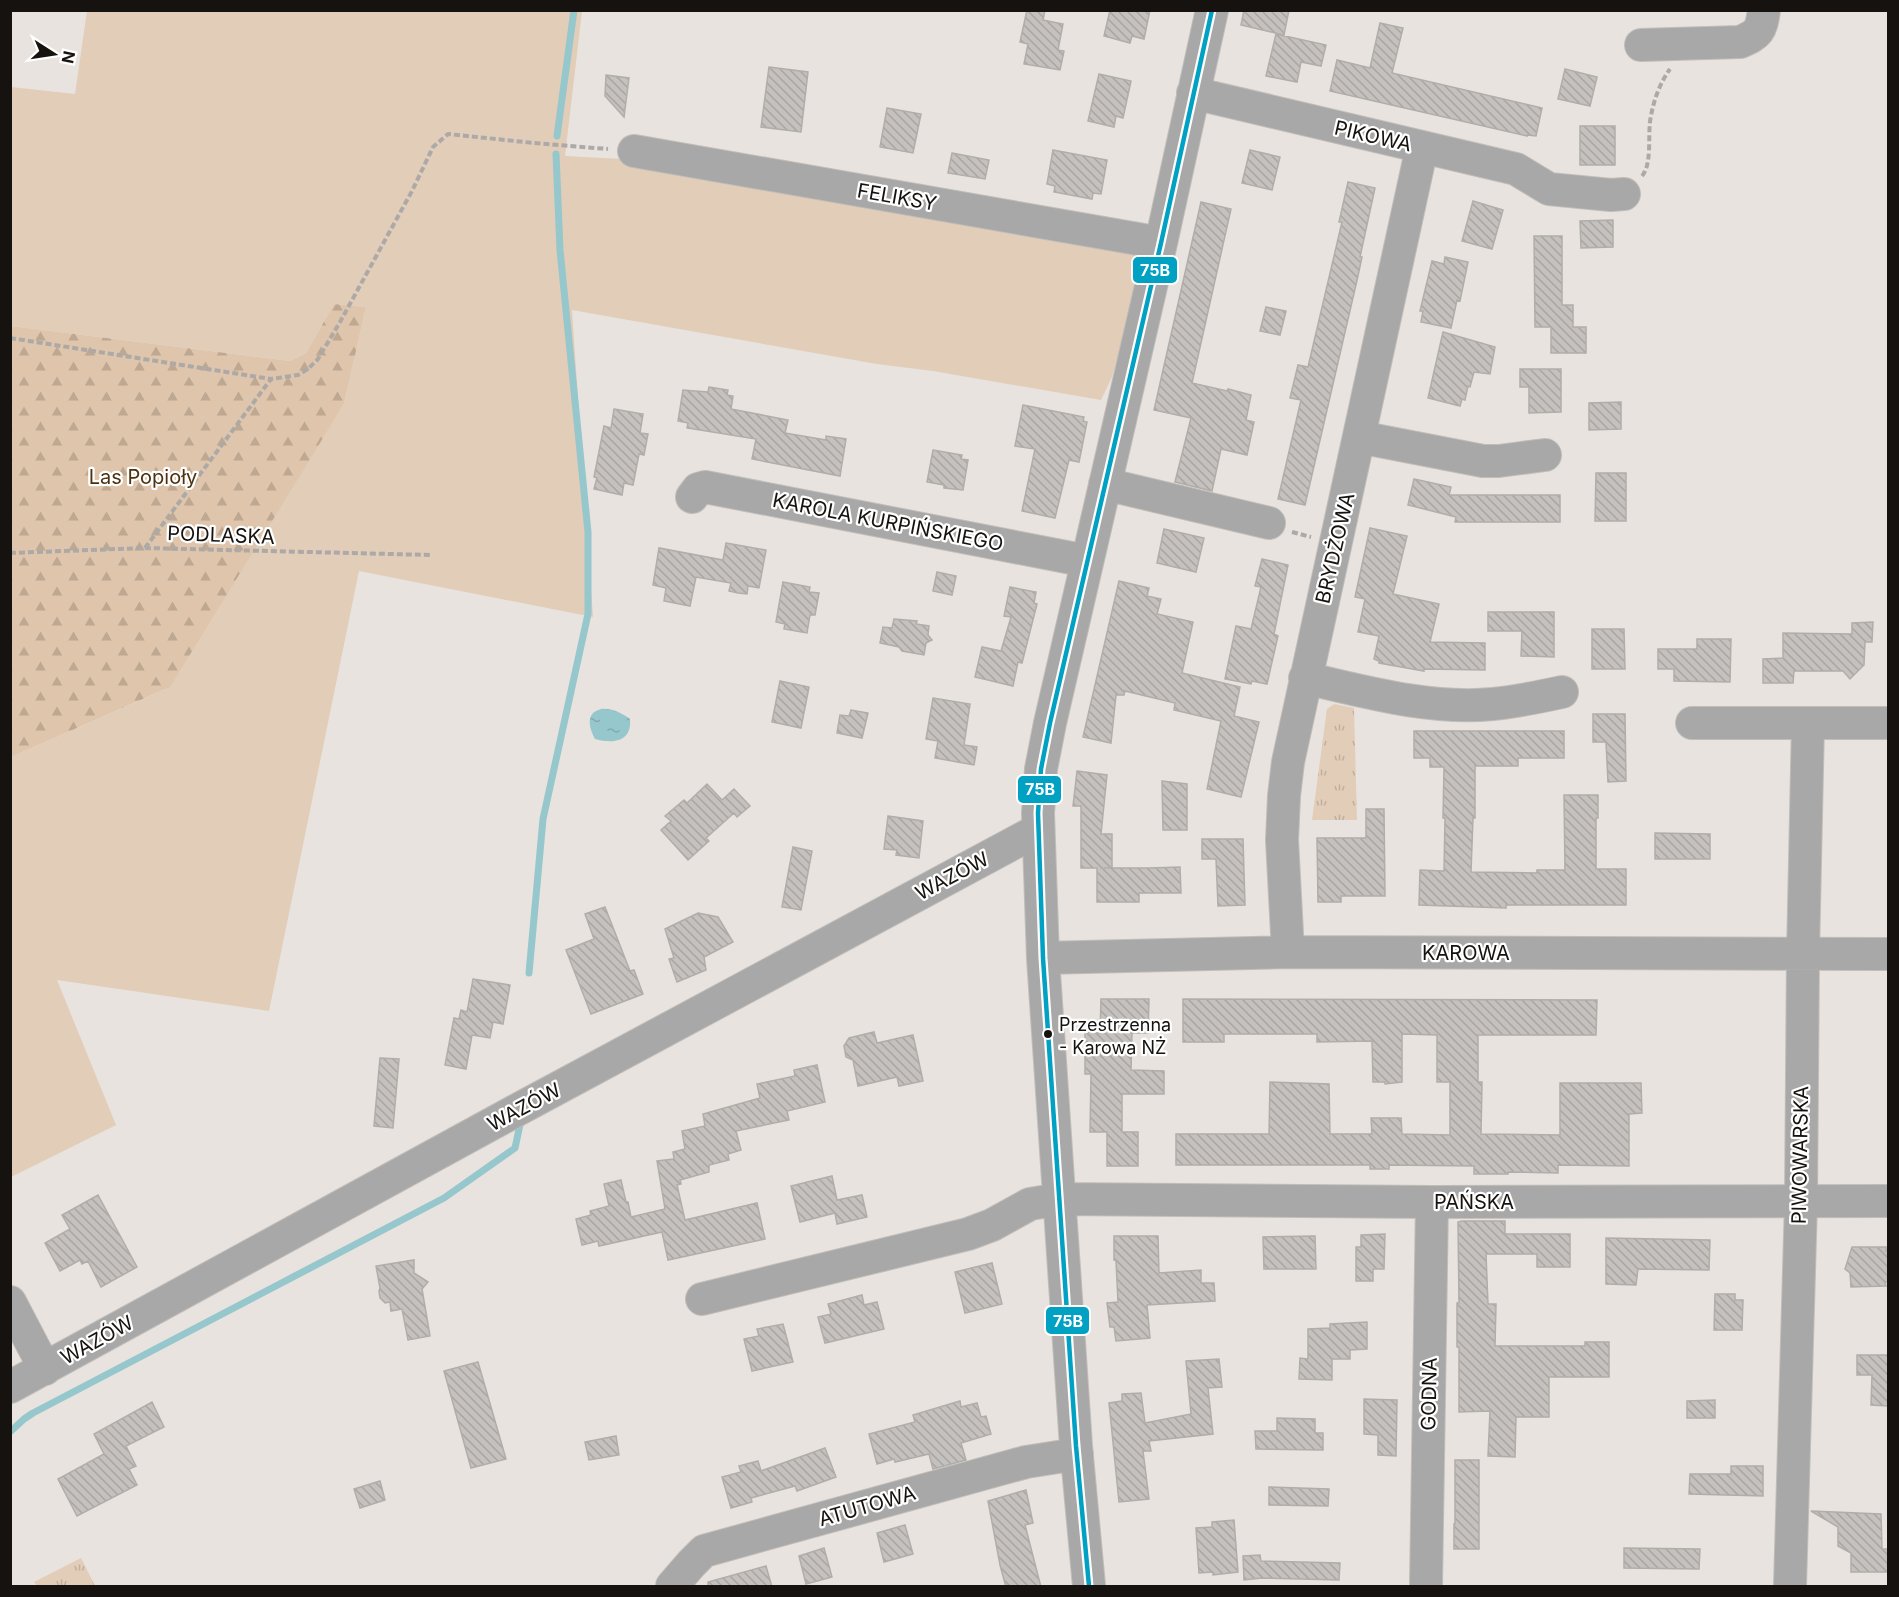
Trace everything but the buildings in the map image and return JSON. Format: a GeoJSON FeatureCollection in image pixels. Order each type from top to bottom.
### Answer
{"type":"FeatureCollection","features":[{"type":"Feature","properties":{"kind":"street"},"geometry":{"type":"LineString","coordinates":[[1089,1587],[1077,1454],[1044,958],[1038,830],[1041,769],[1212,10]]}},
{"type":"Feature","properties":{"kind":"street"},"geometry":{"type":"LineString","coordinates":[[1641,45],[1740,42],[1759,32],[1764,10]]}},
{"type":"Feature","properties":{"kind":"street","name":"PIKOWA"},"geometry":{"type":"LineString","coordinates":[[1193,93],[1516,169],[1549,189],[1618,194]]}},
{"type":"Feature","properties":{"kind":"street","name":"BRYDŻOWA"},"geometry":{"type":"LineString","coordinates":[[1288,952],[1281,840],[1288,762],[1422,147]]}},
{"type":"Feature","properties":{"kind":"street","name":"FELIKSY"},"geometry":{"type":"LineString","coordinates":[[634,151],[1161,243]]}},
{"type":"Feature","properties":{"kind":"street"},"geometry":{"type":"LineString","coordinates":[[1359,437],[1483,461],[1545,455]]}},
{"type":"Feature","properties":{"kind":"street"},"geometry":{"type":"LineString","coordinates":[[1105,484],[1269,523]]}},
{"type":"Feature","properties":{"kind":"street","name":"KAROLA KURPIŃSKIEGO"},"geometry":{"type":"LineString","coordinates":[[692,497],[698,489],[705,487],[1087,561]]}},
{"type":"Feature","properties":{"kind":"street"},"geometry":{"type":"LineString","coordinates":[[1305,678],[1390,698],[1441,704],[1491,704],[1562,692]]}},
{"type":"Feature","properties":{"kind":"street"},"geometry":{"type":"LineString","coordinates":[[1692,723],[1888,723]]}},
{"type":"Feature","properties":{"kind":"street","name":"PIWOWARSKA"},"geometry":{"type":"LineString","coordinates":[[1790,1587],[1801,1201],[1808,723]]}},
{"type":"Feature","properties":{"kind":"street","name":"WAZÓW"},"geometry":{"type":"LineString","coordinates":[[10,1387],[517,1110],[1038,830]]}},
{"type":"Feature","properties":{"kind":"street","name":"KAROWA"},"geometry":{"type":"LineString","coordinates":[[1044,958],[1288,952],[1888,954]]}},
{"type":"Feature","properties":{"kind":"street","name":"PAŃSKA"},"geometry":{"type":"LineString","coordinates":[[702,1299],[968,1234],[992,1225],[1030,1204],[1060,1199],[1432,1202],[1888,1201]]}},
{"type":"Feature","properties":{"kind":"street","name":"GODNA"},"geometry":{"type":"LineString","coordinates":[[1426,1587],[1432,1202]]}},
{"type":"Feature","properties":{"kind":"street"},"geometry":{"type":"LineString","coordinates":[[10,1302],[45,1369]]}},
{"type":"Feature","properties":{"kind":"street","name":"ATUTOWA"},"geometry":{"type":"LineString","coordinates":[[672,1587],[690,1564],[705,1551],[1026,1462],[1077,1454]]}},
{"type":"Feature","properties":{"kind":"path"},"geometry":{"type":"LineString","coordinates":[[1618,194],[1621,183],[1634,180],[1645,172],[1650,118],[1662,80],[1671,67],[1696,43]]}},
{"type":"Feature","properties":{"kind":"path"},"geometry":{"type":"LineString","coordinates":[[10,338],[271,379],[298,375],[318,359],[406,201],[433,147],[448,134],[634,151]]}},
{"type":"Feature","properties":{"kind":"path"},"geometry":{"type":"LineString","coordinates":[[145,548],[271,379]]}},
{"type":"Feature","properties":{"kind":"path"},"geometry":{"type":"LineString","coordinates":[[1269,523],[1277,528],[1336,542]]}},
{"type":"Feature","properties":{"kind":"path","name":"PODLASKA"},"geometry":{"type":"LineString","coordinates":[[10,554],[145,548],[431,555]]}},
{"type":"Feature","properties":{"kind":"green space"},"geometry":{"type":"Polygon","coordinates":[[[87,11],[582,11],[565,156],[622,159],[1133,251],[1143,265],[1112,377],[1101,400],[933,371],[877,364],[572,310],[593,617],[359,571],[269,1011],[57,980],[116,1125],[11,1177],[11,757],[166,689],[344,404],[366,307],[334,304],[306,353],[290,361],[11,326],[11,87],[75,94],[87,11]]]}},
{"type":"Feature","properties":{"kind":"green space","name":"Las Popioły"},"geometry":{"type":"Polygon","coordinates":[[[334,304],[366,307],[344,404],[170,687],[11,757],[11,326],[290,361],[306,353],[334,304]]]}},
{"type":"Feature","properties":{"kind":"green space"},"geometry":{"type":"Polygon","coordinates":[[[1334,704],[1354,708],[1357,820],[1312,820],[1327,709],[1334,704]]]}},
{"type":"Feature","properties":{"kind":"green space"},"geometry":{"type":"Polygon","coordinates":[[[81,1558],[95,1586],[37,1586],[34,1582],[81,1558]]]}},
{"type":"Feature","properties":{"kind":"water"},"geometry":{"type":"Polygon","coordinates":[[[601,709],[616,711],[630,719],[630,727],[625,737],[615,741],[595,739],[590,726],[590,717],[601,709]]]}},
{"type":"Feature","properties":{"kind":"waterway"},"geometry":{"type":"LineString","coordinates":[[557,136],[574,10]]}},
{"type":"Feature","properties":{"kind":"waterway"},"geometry":{"type":"LineString","coordinates":[[529,973],[543,819],[588,614],[588,532],[560,250],[556,154]]}},
{"type":"Feature","properties":{"kind":"waterway"},"geometry":{"type":"LineString","coordinates":[[10,1432],[33,1413],[444,1198],[515,1148],[521,1120]]}},
{"type":"Feature","properties":{"kind":"transit line","name":"75B"},"geometry":{"type":"LineString","coordinates":[[1089,1586],[1076,1446],[1043,958],[1038,813],[1041,769],[1212,10]]}},
{"type":"Feature","properties":{"kind":"place","name":"Przestrzenna - Karowa NŻ"},"geometry":{"type":"Point","coordinates":[1048,1034]}}]}
